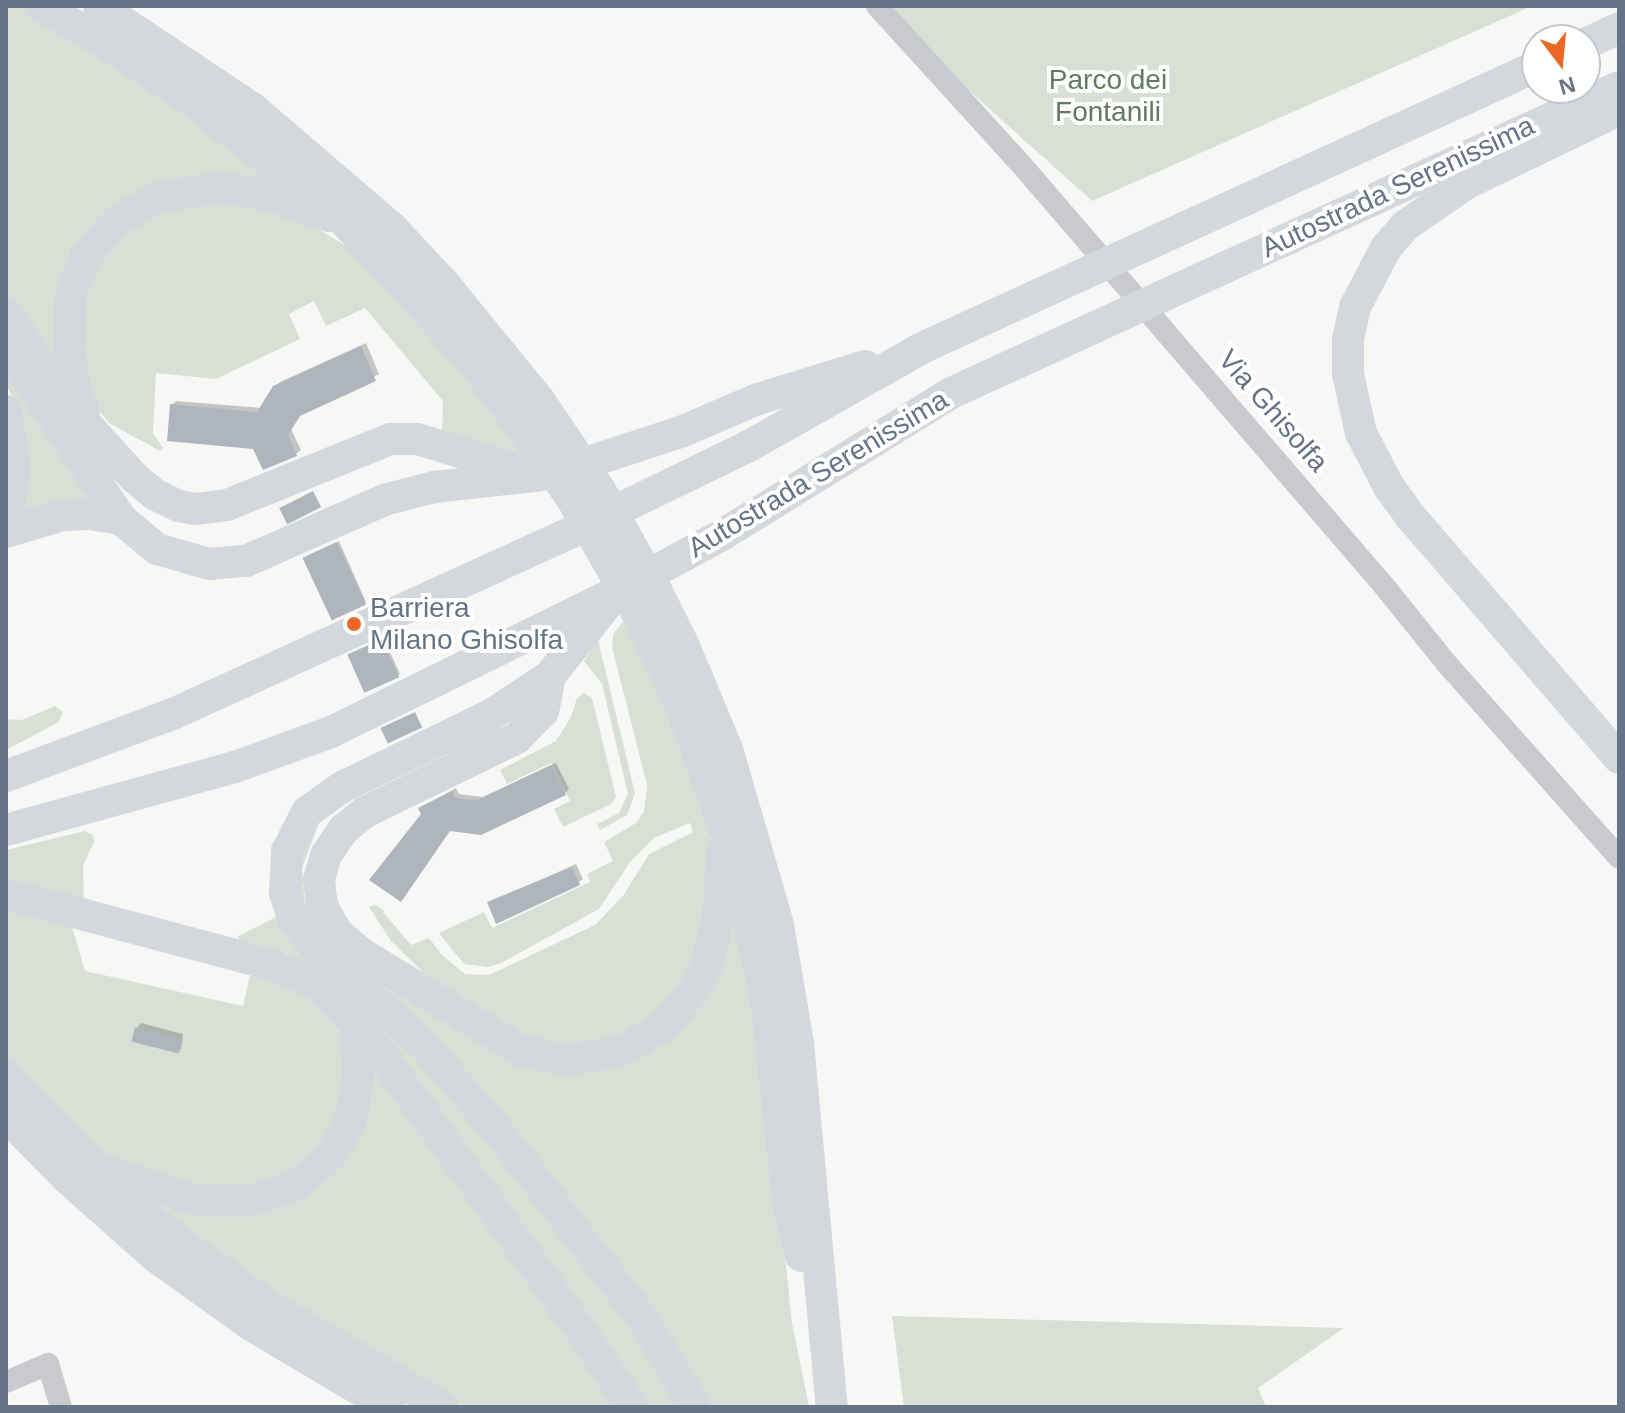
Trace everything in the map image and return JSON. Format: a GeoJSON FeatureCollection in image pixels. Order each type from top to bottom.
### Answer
{"type":"FeatureCollection","features":[{"type":"Feature","properties":{"kind":"highway"},"geometry":{"type":"LineString","coordinates":[[40,6],[87,32],[197,105],[345,222],[528,409],[601,492],[671,651],[742,793],[786,966],[809,1153],[832,1407]]}},
{"type":"Feature","properties":{"kind":"highway"},"geometry":{"type":"LineString","coordinates":[[99,6],[252,108],[347,186],[446,286],[528,409]]}},
{"type":"Feature","properties":{"kind":"highway","name":"Autostrada Serenissima"},"geometry":{"type":"LineString","coordinates":[[6,776],[175,713],[604,516],[749,446],[922,348],[1521,73]]}},
{"type":"Feature","properties":{"kind":"highway","name":"Autostrada Serenissima"},"geometry":{"type":"LineString","coordinates":[[6,830],[235,767],[331,732],[615,593],[722,535],[949,394],[1619,87]]}},
{"type":"Feature","properties":{"kind":"highway"},"geometry":{"type":"LineString","coordinates":[[1619,110],[1467,183],[1405,226],[1386,248],[1355,307],[1348,340],[1348,374],[1361,433],[1396,497],[1619,758]]}},
{"type":"Feature","properties":{"kind":"highway"},"geometry":{"type":"LineString","coordinates":[[89,424],[75,387],[68,313],[76,275],[85,257],[117,221],[157,198],[216,188],[265,194],[345,222]]}},
{"type":"Feature","properties":{"kind":"highway"},"geometry":{"type":"LineString","coordinates":[[6,312],[63,399],[135,478],[165,500],[196,509],[247,498],[390,439],[417,439],[536,476]]}},
{"type":"Feature","properties":{"kind":"highway"},"geometry":{"type":"LineString","coordinates":[[6,347],[121,519],[157,549],[209,564],[246,561],[384,500],[434,487],[536,476],[641,446],[758,399],[922,348]]}},
{"type":"Feature","properties":{"kind":"highway"},"geometry":{"type":"LineString","coordinates":[[6,413],[15,471],[6,522]]}},
{"type":"Feature","properties":{"kind":"highway"},"geometry":{"type":"LineString","coordinates":[[6,532],[63,515],[90,514],[121,519]]}},
{"type":"Feature","properties":{"kind":"highway"},"geometry":{"type":"LineString","coordinates":[[615,593],[550,676],[491,715],[320,800],[307,812],[291,838],[284,874],[285,893],[294,920],[314,947],[421,1042],[497,1130],[641,1317],[695,1407]]}},
{"type":"Feature","properties":{"kind":"highway"},"geometry":{"type":"LineString","coordinates":[[671,651],[742,886],[766,999],[789,1206],[826,1365]]}},
{"type":"Feature","properties":{"kind":"highway"},"geometry":{"type":"LineString","coordinates":[[550,676],[543,711],[517,738],[365,812],[333,843],[321,866],[322,906],[337,933],[362,954],[496,1037],[539,1057],[584,1058],[629,1047],[667,1023],[681,1009],[706,967],[722,895],[722,848],[717,803]]}},
{"type":"Feature","properties":{"kind":"highway"},"geometry":{"type":"LineString","coordinates":[[6,894],[276,966],[316,984],[379,1051],[579,1328],[632,1407]]}},
{"type":"Feature","properties":{"kind":"highway"},"geometry":{"type":"LineString","coordinates":[[88,1160],[142,1186],[199,1201],[251,1201],[298,1184],[331,1155],[351,1120],[358,1078],[356,1028]]}},
{"type":"Feature","properties":{"kind":"highway"},"geometry":{"type":"LineString","coordinates":[[6,1075],[110,1184],[197,1256],[339,1349],[443,1407]]}},
{"type":"Feature","properties":{"kind":"highway"},"geometry":{"type":"LineString","coordinates":[[6,1116],[66,1177],[156,1257],[251,1325],[389,1407]]}},
{"type":"Feature","properties":{"kind":"street","name":"Via Ghisolfa"},"geometry":{"type":"LineString","coordinates":[[877,6],[1020,163],[1385,587],[1447,664],[1619,858]]}},
{"type":"Feature","properties":{"kind":"street"},"geometry":{"type":"LineString","coordinates":[[6,1382],[48,1364],[61,1407]]}},
{"type":"Feature","properties":{"kind":"green space"},"geometry":{"type":"Polygon","coordinates":[[[6,6],[23,6],[100,49],[251,155],[269,188],[102,222],[65,376],[6,297],[6,6]]]}},
{"type":"Feature","properties":{"kind":"green space","name":"Parco dei Fontanili"},"geometry":{"type":"Polygon","coordinates":[[[875,6],[1532,6],[1092,201],[875,6]]]}},
{"type":"Feature","properties":{"kind":"green space"},"geometry":{"type":"Polygon","coordinates":[[[222,196],[312,225],[362,256],[380,272],[529,454],[514,454],[442,431],[443,401],[365,308],[326,326],[314,301],[289,314],[300,339],[216,379],[156,373],[153,433],[163,448],[160,451],[109,423],[94,404],[79,358],[85,277],[138,219],[222,196]]]}},
{"type":"Feature","properties":{"kind":"green space"},"geometry":{"type":"Polygon","coordinates":[[[6,361],[97,507],[22,510],[21,415],[6,384],[6,361]]]}},
{"type":"Feature","properties":{"kind":"green space"},"geometry":{"type":"Polygon","coordinates":[[[626,618],[654,667],[710,824],[713,859],[697,960],[664,1014],[613,1043],[537,1045],[438,987],[391,941],[369,907],[375,905],[384,910],[411,945],[429,938],[442,955],[465,974],[489,975],[595,925],[623,896],[649,854],[693,832],[690,823],[654,838],[630,862],[599,909],[501,963],[488,967],[464,964],[439,933],[484,912],[492,928],[590,882],[587,874],[613,861],[604,842],[636,823],[644,812],[647,785],[612,647],[613,634],[626,618]]]}},
{"type":"Feature","properties":{"kind":"green space"},"geometry":{"type":"Polygon","coordinates":[[[598,640],[635,793],[627,815],[600,830],[597,824],[619,813],[628,794],[602,684],[584,661],[598,640]]]}},
{"type":"Feature","properties":{"kind":"green space"},"geometry":{"type":"Polygon","coordinates":[[[584,693],[592,698],[616,797],[611,804],[563,827],[554,809],[570,801],[551,763],[507,784],[500,770],[556,741],[571,717],[577,698],[584,693]]]}},
{"type":"Feature","properties":{"kind":"green space"},"geometry":{"type":"Polygon","coordinates":[[[55,706],[63,712],[59,722],[6,750],[6,719],[22,720],[55,706]]]}},
{"type":"Feature","properties":{"kind":"green space"},"geometry":{"type":"Polygon","coordinates":[[[314,829],[316,831],[302,868],[305,907],[494,1046],[643,1052],[735,906],[769,1104],[792,1323],[809,1407],[706,1407],[295,899],[294,863],[314,829]]]}},
{"type":"Feature","properties":{"kind":"green space"},"geometry":{"type":"Polygon","coordinates":[[[85,831],[93,835],[94,842],[83,866],[84,900],[6,883],[6,850],[85,831]]]}},
{"type":"Feature","properties":{"kind":"green space"},"geometry":{"type":"Polygon","coordinates":[[[6,910],[72,927],[85,971],[243,1006],[250,975],[302,991],[332,1018],[341,1034],[346,1053],[343,1119],[284,1182],[214,1194],[112,1162],[86,1144],[6,1064],[6,910]]]}},
{"type":"Feature","properties":{"kind":"green space"},"geometry":{"type":"Polygon","coordinates":[[[282,914],[405,1037],[614,1297],[683,1407],[641,1407],[315,968],[287,953],[240,941],[238,936],[282,914]]]}},
{"type":"Feature","properties":{"kind":"green space"},"geometry":{"type":"Polygon","coordinates":[[[378,1069],[622,1407],[464,1407],[287,1308],[145,1196],[290,1200],[371,1072],[378,1069]]]}},
{"type":"Feature","properties":{"kind":"green space"},"geometry":{"type":"Polygon","coordinates":[[[892,1316],[1344,1328],[1258,1388],[1266,1407],[904,1407],[892,1316]]]}},
{"type":"Feature","properties":{"kind":"building"},"geometry":{"type":"Polygon","coordinates":[[[361,346],[376,381],[300,416],[288,435],[297,456],[263,470],[253,449],[167,441],[170,404],[257,412],[273,386],[361,346]]]}},
{"type":"Feature","properties":{"kind":"building"},"geometry":{"type":"Polygon","coordinates":[[[313,491],[321,507],[287,524],[279,508],[313,491]]]}},
{"type":"Feature","properties":{"kind":"building"},"geometry":{"type":"Polygon","coordinates":[[[337,542],[366,605],[332,621],[303,558],[337,542]]]}},
{"type":"Feature","properties":{"kind":"building"},"geometry":{"type":"Polygon","coordinates":[[[382,639],[399,677],[364,693],[347,654],[382,639]]]}},
{"type":"Feature","properties":{"kind":"building"},"geometry":{"type":"Polygon","coordinates":[[[415,712],[422,727],[388,743],[381,728],[415,712]]]}},
{"type":"Feature","properties":{"kind":"building"},"geometry":{"type":"Polygon","coordinates":[[[551,765],[566,795],[481,835],[450,831],[401,902],[369,880],[421,814],[418,808],[452,791],[455,798],[477,800],[551,765]]]}},
{"type":"Feature","properties":{"kind":"building"},"geometry":{"type":"Polygon","coordinates":[[[572,867],[580,885],[496,924],[487,902],[572,867]]]}},
{"type":"Feature","properties":{"kind":"building"},"geometry":{"type":"Polygon","coordinates":[[[135,1027],[183,1039],[179,1053],[131,1042],[135,1027]]]}},
{"type":"Feature","properties":{"kind":"place","name":"Barriera Milano Ghisolfa"},"geometry":{"type":"Point","coordinates":[354,624]}}]}
